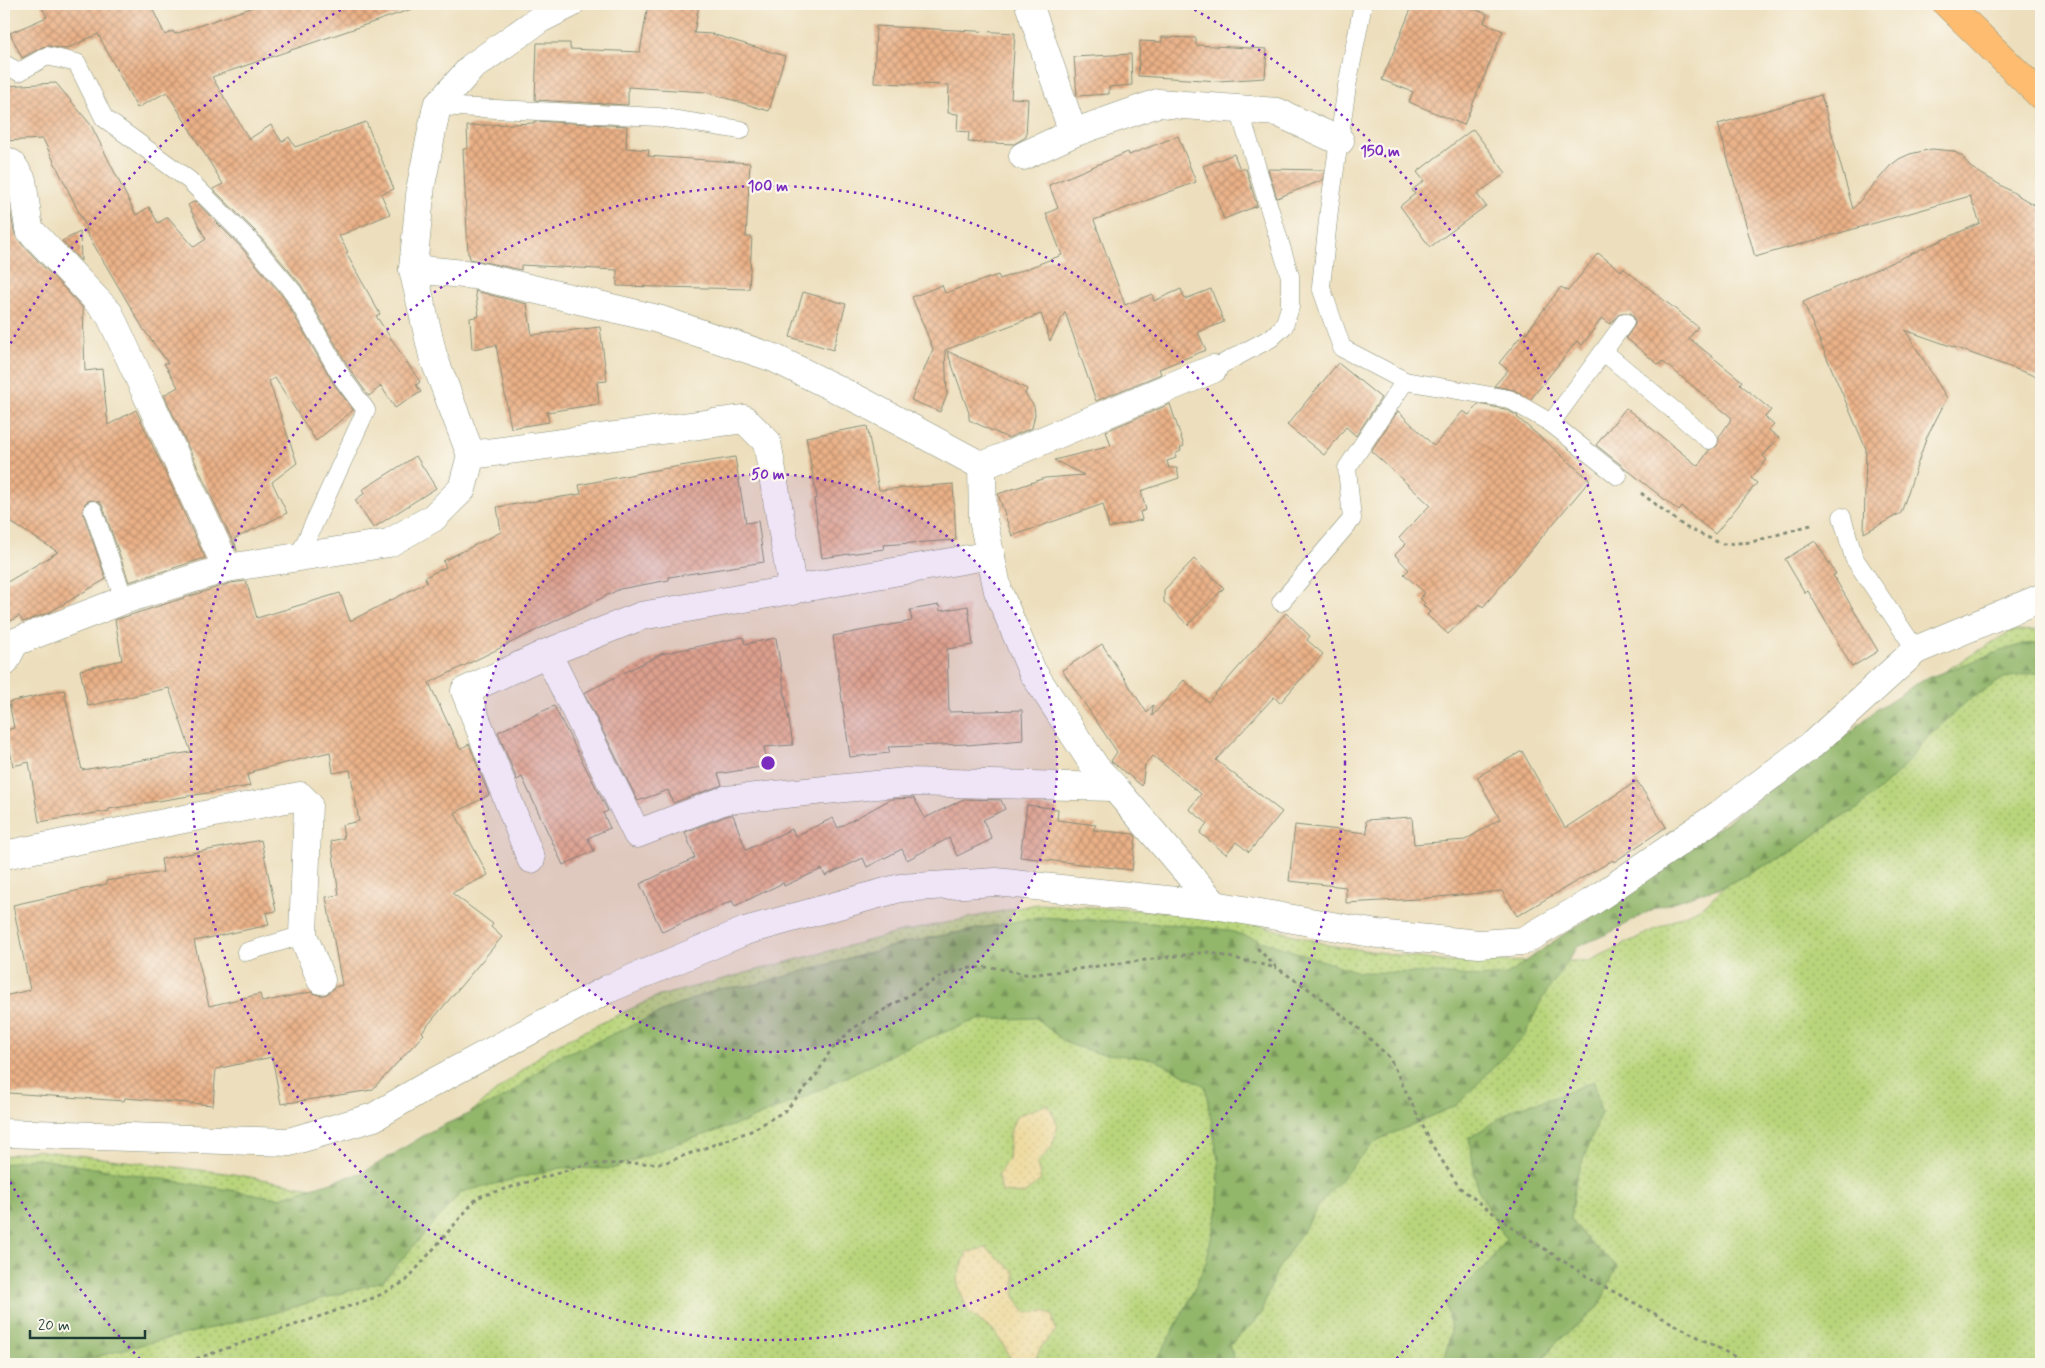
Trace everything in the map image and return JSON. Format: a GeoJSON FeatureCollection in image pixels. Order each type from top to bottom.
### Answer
{"type":"FeatureCollection","features":[{"type":"Feature","properties":{"kind":"main road"},"geometry":{"type":"LineString","coordinates":[[1947,4],[2041,96]]}},
{"type":"Feature","properties":{"kind":"street"},"geometry":{"type":"LineString","coordinates":[[4,663],[15,642],[124,600],[227,568],[390,543],[433,518],[462,489],[471,455],[434,356],[413,269],[420,185],[437,106],[472,66],[540,19],[570,4]]}},
{"type":"Feature","properties":{"kind":"street"},"geometry":{"type":"LineString","coordinates":[[1029,4],[1073,133]]}},
{"type":"Feature","properties":{"kind":"street"},"geometry":{"type":"LineString","coordinates":[[1023,156],[1073,133],[1158,103],[1277,112],[1340,141]]}},
{"type":"Feature","properties":{"kind":"street"},"geometry":{"type":"LineString","coordinates":[[4,160],[12,164],[22,180],[29,228],[109,313],[227,568]]}},
{"type":"Feature","properties":{"kind":"street"},"geometry":{"type":"LineString","coordinates":[[413,269],[474,274],[658,319],[774,358],[863,402],[982,466]]}},
{"type":"Feature","properties":{"kind":"street"},"geometry":{"type":"LineString","coordinates":[[982,466],[1213,370]]}},
{"type":"Feature","properties":{"kind":"street"},"geometry":{"type":"LineString","coordinates":[[471,455],[744,419],[767,442],[793,591]]}},
{"type":"Feature","properties":{"kind":"street"},"geometry":{"type":"LineString","coordinates":[[982,466],[983,520],[998,591],[1032,671],[1096,768],[1114,786],[1216,905]]}},
{"type":"Feature","properties":{"kind":"street"},"geometry":{"type":"LineString","coordinates":[[531,859],[465,691],[547,653],[641,616],[991,556]]}},
{"type":"Feature","properties":{"kind":"street"},"geometry":{"type":"LineString","coordinates":[[4,1133],[289,1142],[374,1116],[608,989],[727,939],[745,932],[900,888],[996,882],[1216,905],[1377,934],[1479,944],[1523,941],[1590,903],[1720,814],[1813,744],[1916,650],[2041,598]]}},
{"type":"Feature","properties":{"kind":"street"},"geometry":{"type":"LineString","coordinates":[[547,653],[637,834],[725,800],[906,782],[1114,786]]}},
{"type":"Feature","properties":{"kind":"street"},"geometry":{"type":"LineString","coordinates":[[4,855],[300,796],[308,804],[303,935],[320,980]]}},
{"type":"Feature","properties":{"kind":"lane"},"geometry":{"type":"LineString","coordinates":[[1363,4],[1347,86],[1329,210],[1321,286],[1342,348],[1405,381],[1509,399],[1551,423],[1618,476]]}},
{"type":"Feature","properties":{"kind":"lane"},"geometry":{"type":"LineString","coordinates":[[4,64],[19,72],[46,56],[77,63],[104,118],[189,180],[248,239],[293,292],[343,379],[366,410],[299,556]]}},
{"type":"Feature","properties":{"kind":"lane"},"geometry":{"type":"LineString","coordinates":[[437,106],[658,117],[741,130]]}},
{"type":"Feature","properties":{"kind":"lane"},"geometry":{"type":"LineString","coordinates":[[1213,370],[1271,338],[1284,326],[1290,307],[1290,276],[1239,109]]}},
{"type":"Feature","properties":{"kind":"lane"},"geometry":{"type":"LineString","coordinates":[[1551,423],[1625,322]]}},
{"type":"Feature","properties":{"kind":"lane"},"geometry":{"type":"LineString","coordinates":[[1604,352],[1709,440]]}},
{"type":"Feature","properties":{"kind":"lane"},"geometry":{"type":"LineString","coordinates":[[1281,602],[1352,519],[1347,468],[1405,381]]}},
{"type":"Feature","properties":{"kind":"lane"},"geometry":{"type":"LineString","coordinates":[[93,510],[124,600]]}},
{"type":"Feature","properties":{"kind":"lane"},"geometry":{"type":"LineString","coordinates":[[1842,517],[1854,558],[1916,650]]}},
{"type":"Feature","properties":{"kind":"lane"},"geometry":{"type":"LineString","coordinates":[[246,952],[303,935]]}},
{"type":"Feature","properties":{"kind":"path"},"geometry":{"type":"LineString","coordinates":[[1618,476],[1685,527],[1722,544],[1752,542],[1798,527],[1842,517]]}},
{"type":"Feature","properties":{"kind":"path"},"geometry":{"type":"LineString","coordinates":[[1252,942],[1277,968],[1310,990],[1354,1024],[1389,1057],[1432,1145],[1459,1187],[1514,1229],[1594,1281],[1748,1364]]}},
{"type":"Feature","properties":{"kind":"path"},"geometry":{"type":"LineString","coordinates":[[181,1364],[376,1297],[406,1280],[478,1197],[588,1164],[664,1163],[751,1131],[786,1110],[817,1074],[830,1051],[852,1029],[943,975],[970,968],[991,967],[1030,975],[1207,952],[1277,968]]}},
{"type":"Feature","properties":{"kind":"green space"},"geometry":{"type":"Polygon","coordinates":[[[2041,630],[2041,1364],[4,1364],[4,1156],[35,1150],[233,1174],[323,1190],[413,1160],[549,1048],[656,997],[897,933],[1037,904],[1226,915],[1328,945],[1448,962],[1589,961],[1705,905],[1947,670],[2011,631],[2041,630]]]}},
{"type":"Feature","properties":{"kind":"green space"},"geometry":{"type":"Polygon","coordinates":[[[2041,643],[2041,672],[2004,678],[1966,702],[1928,737],[1900,771],[1859,808],[1835,820],[1790,853],[1724,886],[1657,907],[1609,933],[1577,947],[1542,999],[1525,1035],[1457,1105],[1378,1140],[1322,1201],[1276,1272],[1260,1316],[1229,1346],[1237,1364],[1155,1364],[1188,1303],[1206,1262],[1218,1208],[1219,1164],[1205,1086],[1154,1059],[1097,1053],[1066,1043],[1036,1018],[976,1020],[911,1045],[811,1094],[745,1122],[675,1144],[612,1169],[561,1168],[461,1192],[383,1281],[270,1314],[132,1347],[71,1364],[4,1364],[4,1164],[33,1158],[279,1198],[364,1172],[433,1130],[507,1096],[556,1057],[591,1044],[717,989],[754,985],[908,942],[1039,917],[1180,925],[1227,930],[1358,972],[1439,973],[1478,977],[1507,975],[1560,937],[1619,899],[1846,736],[1876,710],[1922,680],[2001,651],[2024,644],[2041,643]]]}},
{"type":"Feature","properties":{"kind":"green space"},"geometry":{"type":"Polygon","coordinates":[[[1594,1081],[1601,1113],[1576,1178],[1570,1220],[1590,1243],[1617,1266],[1599,1307],[1557,1342],[1538,1364],[1444,1364],[1451,1330],[1446,1303],[1486,1266],[1506,1239],[1477,1188],[1469,1138],[1517,1107],[1550,1099],[1594,1081]]]}},
{"type":"Feature","properties":{"kind":"sand"},"geometry":{"type":"Polygon","coordinates":[[[1048,1104],[1058,1125],[1052,1147],[1037,1164],[1041,1180],[1024,1194],[1002,1192],[998,1175],[1008,1159],[1010,1132],[1016,1116],[1048,1104]]]}},
{"type":"Feature","properties":{"kind":"sand"},"geometry":{"type":"Polygon","coordinates":[[[986,1248],[1015,1272],[1015,1298],[1026,1313],[1044,1311],[1052,1315],[1056,1331],[1041,1347],[1033,1364],[1014,1364],[996,1333],[969,1313],[959,1289],[957,1279],[967,1252],[986,1248]]]}},
{"type":"Feature","properties":{"kind":"building"},"geometry":{"type":"Polygon","coordinates":[[[40,4],[162,4],[152,8],[165,35],[173,31],[175,34],[262,4],[411,4],[412,9],[212,77],[249,139],[271,125],[282,142],[289,137],[295,147],[366,122],[394,189],[381,194],[390,214],[339,236],[348,252],[346,253],[380,314],[376,316],[420,382],[416,385],[421,392],[395,408],[381,386],[369,396],[352,373],[301,285],[256,232],[213,189],[223,184],[167,92],[137,108],[98,34],[66,49],[49,46],[42,47],[22,58],[10,33],[47,17],[40,4]]]}},
{"type":"Feature","properties":{"kind":"building"},"geometry":{"type":"Polygon","coordinates":[[[648,4],[699,4],[694,33],[712,34],[785,56],[769,111],[706,92],[628,87],[628,105],[535,100],[537,43],[570,43],[570,49],[640,52],[648,4]]]}},
{"type":"Feature","properties":{"kind":"building"},"geometry":{"type":"Polygon","coordinates":[[[1413,4],[1461,4],[1487,14],[1484,23],[1503,31],[1464,125],[1409,102],[1413,92],[1382,80],[1413,4]]]}},
{"type":"Feature","properties":{"kind":"building"},"geometry":{"type":"Polygon","coordinates":[[[876,26],[1015,33],[1011,98],[1028,99],[1026,137],[1014,144],[968,142],[969,132],[957,131],[958,114],[948,113],[949,85],[874,83],[876,26]]]}},
{"type":"Feature","properties":{"kind":"building"},"geometry":{"type":"Polygon","coordinates":[[[1162,37],[1196,38],[1196,45],[1267,49],[1265,78],[1219,81],[1138,76],[1140,41],[1162,42],[1162,37]]]}},
{"type":"Feature","properties":{"kind":"building"},"geometry":{"type":"Polygon","coordinates":[[[1131,54],[1132,85],[1109,87],[1109,94],[1077,96],[1074,57],[1131,54]]]}},
{"type":"Feature","properties":{"kind":"building"},"geometry":{"type":"Polygon","coordinates":[[[56,83],[91,125],[136,215],[149,207],[158,223],[168,217],[194,247],[206,239],[188,205],[195,201],[240,246],[284,298],[334,384],[353,410],[316,441],[275,378],[269,381],[297,463],[272,482],[287,513],[234,539],[237,551],[164,395],[178,387],[164,363],[168,363],[144,330],[85,230],[87,229],[43,139],[4,141],[4,86],[56,83]]]}},
{"type":"Feature","properties":{"kind":"building"},"geometry":{"type":"Polygon","coordinates":[[[1821,95],[1853,209],[1890,166],[1899,159],[1910,154],[1932,149],[1953,151],[1962,156],[1970,167],[2041,209],[2041,378],[1905,330],[1947,398],[1926,439],[1901,513],[1864,533],[1866,449],[1803,302],[1980,223],[1970,196],[1755,257],[1718,124],[1821,95]]]}},
{"type":"Feature","properties":{"kind":"building"},"geometry":{"type":"Polygon","coordinates":[[[534,121],[627,126],[626,148],[649,150],[648,156],[750,163],[746,237],[752,237],[749,289],[617,286],[617,270],[521,265],[521,270],[470,259],[468,254],[463,149],[468,149],[467,126],[534,123],[534,121]]]}},
{"type":"Feature","properties":{"kind":"building"},"geometry":{"type":"Polygon","coordinates":[[[1473,129],[1506,173],[1477,194],[1486,206],[1430,247],[1400,206],[1415,194],[1412,190],[1424,181],[1417,172],[1473,129]]]}},
{"type":"Feature","properties":{"kind":"building"},"geometry":{"type":"Polygon","coordinates":[[[1178,136],[1196,182],[1094,220],[1125,305],[1152,294],[1154,301],[1181,289],[1185,299],[1211,289],[1224,322],[1198,332],[1206,350],[1159,369],[1161,374],[1096,401],[1065,312],[1050,341],[1041,314],[945,350],[947,395],[940,412],[911,400],[933,349],[912,297],[942,285],[945,293],[998,275],[1000,279],[1062,255],[1046,214],[1058,208],[1049,185],[1128,152],[1129,155],[1178,136]]]}},
{"type":"Feature","properties":{"kind":"building"},"geometry":{"type":"Polygon","coordinates":[[[1234,154],[1240,169],[1246,169],[1257,206],[1224,219],[1203,166],[1234,154]]]}},
{"type":"Feature","properties":{"kind":"building"},"geometry":{"type":"Polygon","coordinates":[[[1268,169],[1324,170],[1323,180],[1277,198],[1268,169]]]}},
{"type":"Feature","properties":{"kind":"building"},"geometry":{"type":"Polygon","coordinates":[[[4,197],[10,209],[17,239],[83,308],[85,371],[102,369],[108,425],[136,410],[205,558],[129,582],[103,507],[100,502],[90,500],[85,503],[83,513],[106,579],[50,612],[23,622],[19,616],[4,625],[4,584],[58,552],[4,518],[4,197]]]}},
{"type":"Feature","properties":{"kind":"building"},"geometry":{"type":"Polygon","coordinates":[[[80,232],[81,261],[62,241],[80,232]]]}},
{"type":"Feature","properties":{"kind":"building"},"geometry":{"type":"Polygon","coordinates":[[[1598,253],[1621,271],[1623,268],[1698,327],[1689,338],[1742,381],[1740,384],[1771,410],[1765,417],[1774,425],[1769,430],[1779,438],[1763,456],[1767,460],[1751,478],[1757,483],[1715,534],[1682,507],[1679,511],[1596,445],[1626,408],[1698,466],[1709,450],[1717,446],[1719,437],[1732,418],[1662,361],[1659,365],[1626,338],[1635,324],[1631,313],[1620,313],[1610,324],[1602,318],[1582,345],[1577,341],[1531,399],[1514,390],[1494,386],[1508,370],[1499,363],[1524,332],[1526,333],[1561,287],[1568,291],[1598,253]]]}},
{"type":"Feature","properties":{"kind":"building"},"geometry":{"type":"Polygon","coordinates":[[[475,291],[527,304],[532,335],[600,327],[607,381],[597,382],[599,404],[547,412],[549,422],[511,428],[496,345],[472,349],[470,318],[479,316],[475,291]]]}},
{"type":"Feature","properties":{"kind":"building"},"geometry":{"type":"Polygon","coordinates":[[[803,292],[846,304],[833,350],[790,337],[803,292]]]}},
{"type":"Feature","properties":{"kind":"building"},"geometry":{"type":"Polygon","coordinates":[[[947,351],[1027,389],[1025,394],[1034,406],[1035,414],[1032,428],[1008,438],[969,420],[969,413],[947,351]]]}},
{"type":"Feature","properties":{"kind":"building"},"geometry":{"type":"Polygon","coordinates":[[[1338,363],[1381,398],[1356,436],[1346,427],[1324,455],[1287,425],[1338,363]]]}},
{"type":"Feature","properties":{"kind":"building"},"geometry":{"type":"Polygon","coordinates":[[[1170,404],[1184,446],[1180,448],[1181,451],[1175,454],[1176,458],[1167,461],[1169,468],[1177,468],[1179,478],[1141,491],[1146,510],[1140,512],[1142,520],[1109,528],[1103,504],[1012,536],[998,494],[1045,478],[1084,475],[1054,460],[1111,446],[1106,431],[1170,404]]]}},
{"type":"Feature","properties":{"kind":"building"},"geometry":{"type":"Polygon","coordinates":[[[1478,404],[1505,409],[1518,416],[1590,480],[1483,607],[1480,604],[1448,634],[1427,615],[1430,612],[1423,605],[1425,603],[1420,598],[1425,593],[1404,574],[1409,570],[1395,555],[1406,544],[1399,538],[1430,505],[1371,451],[1398,411],[1434,446],[1463,411],[1469,415],[1478,404]]]}},
{"type":"Feature","properties":{"kind":"building"},"geometry":{"type":"Polygon","coordinates":[[[867,426],[879,490],[953,484],[956,540],[883,545],[884,549],[822,558],[814,499],[817,498],[806,437],[867,426]]]}},
{"type":"Feature","properties":{"kind":"building"},"geometry":{"type":"Polygon","coordinates":[[[416,456],[436,488],[373,528],[355,500],[365,493],[362,490],[416,456]]]}},
{"type":"Feature","properties":{"kind":"building"},"geometry":{"type":"Polygon","coordinates":[[[735,457],[746,523],[758,521],[764,562],[669,577],[669,580],[620,589],[429,683],[460,749],[469,744],[489,795],[455,813],[488,875],[452,893],[493,924],[491,927],[502,937],[422,1032],[424,1034],[372,1090],[281,1104],[272,1057],[216,1069],[213,1105],[125,1098],[124,1101],[9,1093],[4,1077],[4,996],[30,990],[13,905],[107,884],[106,881],[163,872],[161,859],[261,840],[276,911],[266,913],[269,925],[194,941],[209,1006],[260,994],[262,1002],[311,992],[318,995],[326,995],[335,987],[342,985],[326,897],[339,895],[331,841],[344,838],[342,825],[359,821],[350,770],[333,773],[330,752],[253,771],[254,773],[247,775],[250,786],[39,822],[29,762],[13,766],[6,730],[14,728],[9,702],[64,690],[82,770],[191,752],[169,688],[88,706],[80,670],[122,660],[115,620],[231,583],[246,581],[257,618],[340,593],[350,621],[427,582],[425,577],[446,567],[443,561],[501,532],[497,507],[581,494],[579,485],[735,457]]]}},
{"type":"Feature","properties":{"kind":"building"},"geometry":{"type":"Polygon","coordinates":[[[1815,541],[1836,574],[1833,575],[1878,651],[1852,667],[1808,591],[1805,593],[1785,559],[1815,541]]]}},
{"type":"Feature","properties":{"kind":"building"},"geometry":{"type":"Polygon","coordinates":[[[1194,559],[1224,588],[1188,625],[1164,602],[1164,590],[1194,559]]]}},
{"type":"Feature","properties":{"kind":"building"},"geometry":{"type":"Polygon","coordinates":[[[939,605],[940,611],[968,606],[973,645],[947,649],[949,712],[1022,710],[1023,740],[967,745],[888,747],[890,753],[850,757],[833,636],[912,621],[910,610],[939,605]]]}},
{"type":"Feature","properties":{"kind":"building"},"geometry":{"type":"Polygon","coordinates":[[[1286,613],[1310,636],[1307,640],[1323,654],[1280,703],[1274,697],[1216,760],[1282,812],[1249,852],[1236,842],[1226,854],[1200,833],[1207,823],[1189,809],[1201,794],[1153,756],[1145,765],[1142,786],[1111,761],[1117,752],[1062,670],[1102,644],[1147,713],[1153,705],[1152,716],[1184,680],[1208,702],[1286,613]]]}},
{"type":"Feature","properties":{"kind":"building"},"geometry":{"type":"Polygon","coordinates":[[[743,637],[745,644],[776,638],[793,745],[764,747],[767,766],[718,774],[722,785],[673,803],[668,790],[638,801],[584,693],[661,654],[743,637]]]}},
{"type":"Feature","properties":{"kind":"building"},"geometry":{"type":"Polygon","coordinates":[[[554,706],[608,811],[603,813],[610,828],[588,838],[594,851],[563,865],[522,777],[517,780],[498,732],[554,706]]]}},
{"type":"Feature","properties":{"kind":"building"},"geometry":{"type":"Polygon","coordinates":[[[1522,751],[1565,828],[1637,781],[1666,827],[1614,862],[1613,860],[1517,916],[1502,891],[1346,903],[1346,887],[1289,881],[1295,825],[1367,833],[1366,820],[1412,817],[1414,844],[1465,840],[1500,819],[1477,777],[1522,751]]]}},
{"type":"Feature","properties":{"kind":"building"},"geometry":{"type":"Polygon","coordinates":[[[914,798],[925,818],[964,799],[1001,800],[1005,809],[983,820],[992,839],[957,856],[949,838],[907,860],[902,849],[867,867],[863,858],[825,876],[822,869],[784,886],[783,883],[735,906],[732,901],[662,932],[640,884],[695,858],[685,832],[729,815],[733,815],[746,850],[792,829],[795,836],[833,818],[838,828],[891,799],[914,798]]]}},
{"type":"Feature","properties":{"kind":"building"},"geometry":{"type":"Polygon","coordinates":[[[1027,805],[1058,809],[1057,820],[1096,825],[1093,830],[1134,834],[1136,837],[1132,870],[1020,857],[1027,805]]]}}]}
